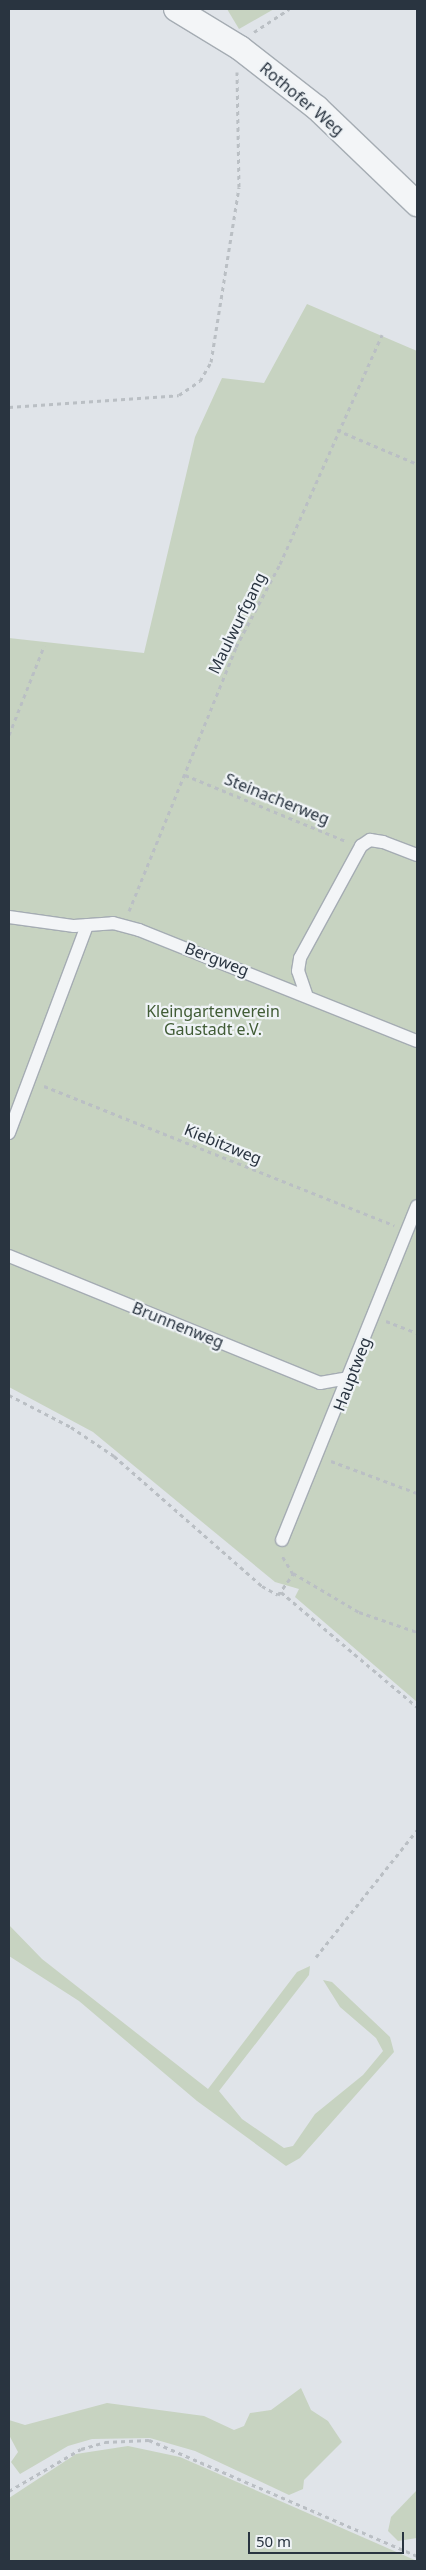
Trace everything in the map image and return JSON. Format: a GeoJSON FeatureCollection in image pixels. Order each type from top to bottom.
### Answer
{"type":"FeatureCollection","features":[{"type":"Feature","properties":{"kind":"street","name":"Rothofer Weg"},"geometry":{"type":"LineString","coordinates":[[176,9],[240,48],[317,108],[417,204]]}},
{"type":"Feature","properties":{"kind":"lane"},"geometry":{"type":"LineString","coordinates":[[306,994],[298,971],[300,958],[360,846],[370,840],[383,842],[417,855]]}},
{"type":"Feature","properties":{"kind":"lane","name":"Bergweg"},"geometry":{"type":"LineString","coordinates":[[9,917],[87,925],[123,926],[306,994],[417,1040]]}},
{"type":"Feature","properties":{"kind":"lane"},"geometry":{"type":"LineString","coordinates":[[9,1133],[87,925]]}},
{"type":"Feature","properties":{"kind":"lane","name":"Hauptweg"},"geometry":{"type":"LineString","coordinates":[[282,1540],[319,1456],[417,1206]]}},
{"type":"Feature","properties":{"kind":"lane","name":"Brunnenweg"},"geometry":{"type":"LineString","coordinates":[[9,1256],[320,1384],[348,1378]]}},
{"type":"Feature","properties":{"kind":"path"},"geometry":{"type":"LineString","coordinates":[[9,407],[180,395],[200,381],[211,362],[239,187],[240,48],[257,29],[289,9]]}},
{"type":"Feature","properties":{"kind":"path","name":"Maulwurfgang"},"geometry":{"type":"LineString","coordinates":[[123,926],[236,647],[280,564],[337,430],[382,335]]}},
{"type":"Feature","properties":{"kind":"path"},"geometry":{"type":"LineString","coordinates":[[337,430],[417,464]]}},
{"type":"Feature","properties":{"kind":"path"},"geometry":{"type":"LineString","coordinates":[[9,735],[44,646]]}},
{"type":"Feature","properties":{"kind":"path","name":"Steinacherweg"},"geometry":{"type":"LineString","coordinates":[[185,775],[360,846]]}},
{"type":"Feature","properties":{"kind":"path","name":"Kiebitzweg"},"geometry":{"type":"LineString","coordinates":[[28,1080],[408,1230]]}},
{"type":"Feature","properties":{"kind":"path"},"geometry":{"type":"LineString","coordinates":[[374,1316],[417,1333]]}},
{"type":"Feature","properties":{"kind":"path"},"geometry":{"type":"LineString","coordinates":[[9,1395],[71,1427],[114,1456],[262,1586],[278,1595],[290,1572]]}},
{"type":"Feature","properties":{"kind":"path"},"geometry":{"type":"LineString","coordinates":[[319,1456],[417,1493]]}},
{"type":"Feature","properties":{"kind":"path"},"geometry":{"type":"LineString","coordinates":[[282,1540],[282,1558],[290,1572],[359,1612],[417,1632]]}},
{"type":"Feature","properties":{"kind":"path"},"geometry":{"type":"LineString","coordinates":[[281,1592],[417,1707]]}},
{"type":"Feature","properties":{"kind":"path"},"geometry":{"type":"LineString","coordinates":[[316,1957],[417,1830]]}},
{"type":"Feature","properties":{"kind":"path"},"geometry":{"type":"LineString","coordinates":[[9,2491],[81,2449],[105,2442],[149,2440],[417,2556]]}},
{"type":"Feature","properties":{"kind":"green space"},"geometry":{"type":"Polygon","coordinates":[[[227,9],[274,9],[239,29],[227,9]]]}},
{"type":"Feature","properties":{"kind":"green space","name":"Kleingartenverein Gaustadt e.V."},"geometry":{"type":"Polygon","coordinates":[[[307,304],[417,351],[417,1702],[295,1597],[299,1589],[275,1582],[93,1432],[9,1387],[9,638],[144,653],[195,437],[222,378],[264,383],[307,304]]]}},
{"type":"Feature","properties":{"kind":"green space"},"geometry":{"type":"Polygon","coordinates":[[[9,1925],[42,1959],[208,2089],[297,1972],[310,1966],[309,1975],[219,2091],[242,2119],[284,2148],[293,2146],[315,2114],[363,2075],[383,2051],[376,2038],[340,2007],[323,1980],[332,1982],[390,2037],[394,2052],[300,2158],[286,2166],[197,2101],[79,2001],[9,1956],[9,1925]]]}},
{"type":"Feature","properties":{"kind":"green space"},"geometry":{"type":"Polygon","coordinates":[[[301,2388],[311,2410],[328,2421],[342,2442],[304,2480],[303,2489],[289,2495],[195,2451],[150,2438],[92,2439],[68,2446],[20,2474],[11,2462],[18,2452],[9,2435],[9,2420],[25,2425],[107,2403],[204,2416],[234,2430],[244,2426],[250,2413],[271,2410],[301,2388]]]}},
{"type":"Feature","properties":{"kind":"green space"},"geometry":{"type":"Polygon","coordinates":[[[128,2446],[180,2457],[417,2561],[9,2561],[9,2498],[76,2454],[128,2446]]]}},
{"type":"Feature","properties":{"kind":"green space"},"geometry":{"type":"Polygon","coordinates":[[[417,2490],[417,2538],[398,2541],[388,2531],[391,2517],[417,2490]]]}}]}
